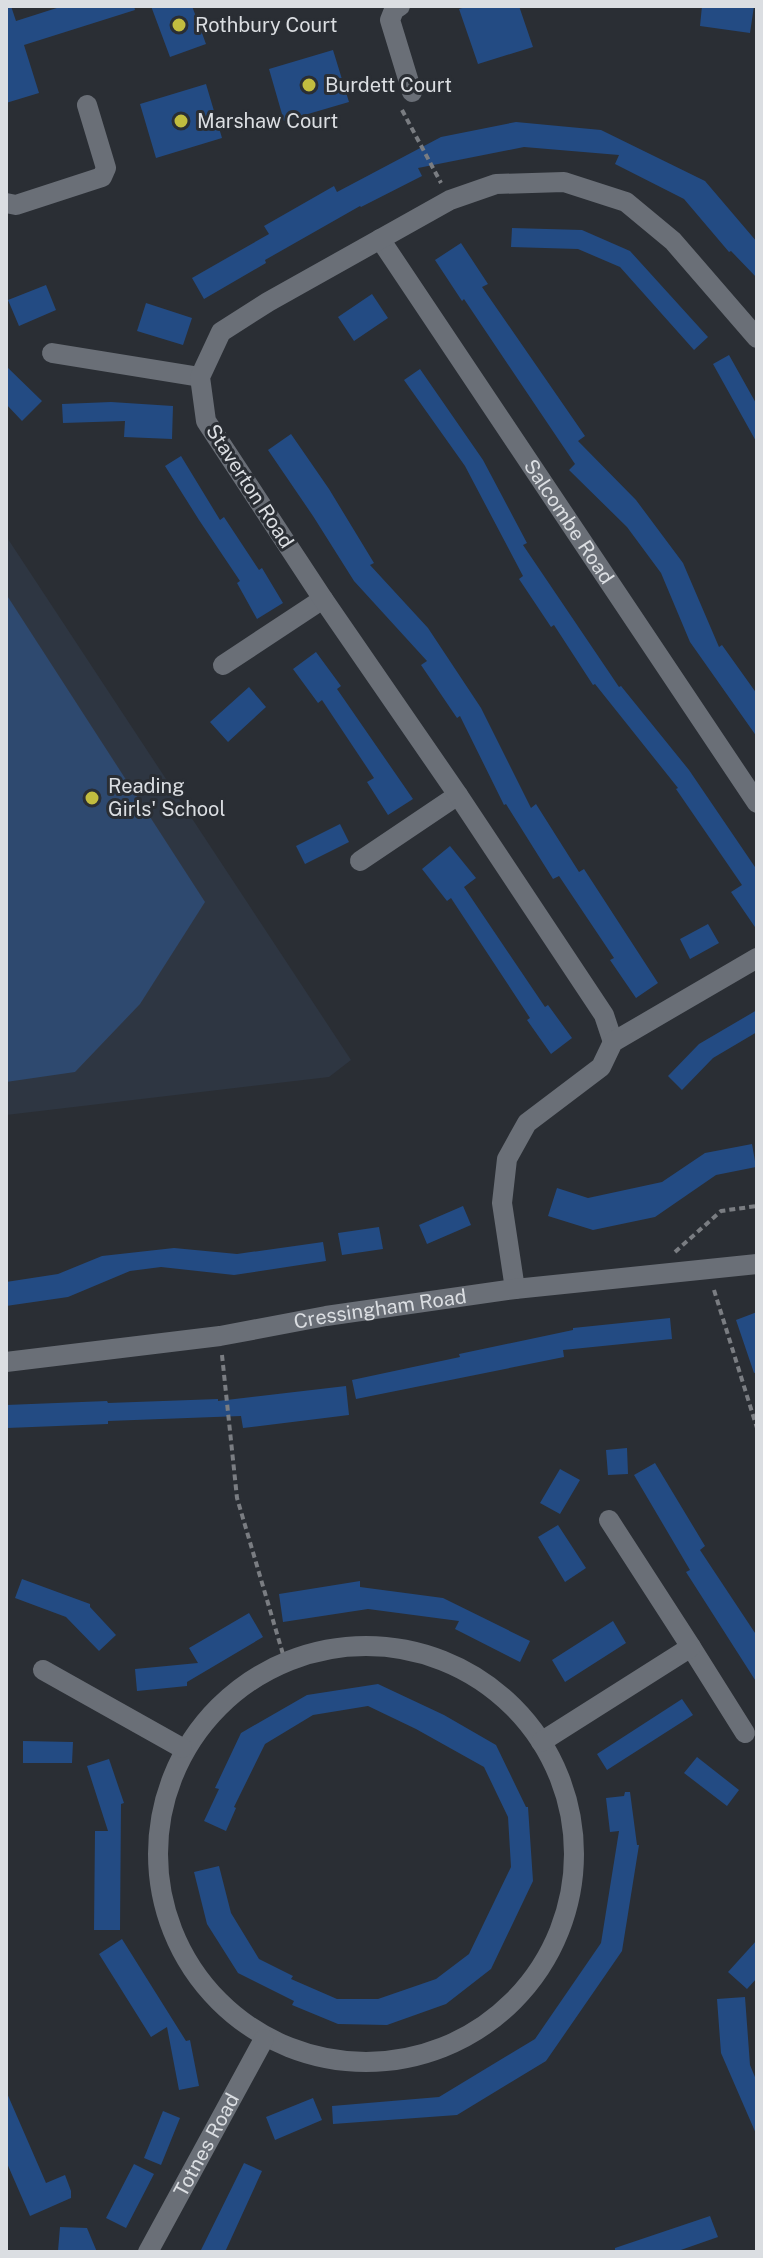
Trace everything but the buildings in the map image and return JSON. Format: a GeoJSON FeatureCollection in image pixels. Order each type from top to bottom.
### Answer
{"type":"FeatureCollection","features":[{"type":"Feature","properties":{"kind":"street"},"geometry":{"type":"LineString","coordinates":[[400,6],[394,10],[390,20],[407,101]]}},
{"type":"Feature","properties":{"kind":"street"},"geometry":{"type":"LineString","coordinates":[[6,203],[16,205],[102,177],[106,168],[87,105]]}},
{"type":"Feature","properties":{"kind":"street"},"geometry":{"type":"LineString","coordinates":[[52,353],[200,377],[221,332],[268,302],[450,200],[496,184],[564,182],[626,202],[673,241],[757,338]]}},
{"type":"Feature","properties":{"kind":"street","name":"Salcombe Road"},"geometry":{"type":"LineString","coordinates":[[380,239],[757,803]]}},
{"type":"Feature","properties":{"kind":"street","name":"Staverton Road"},"geometry":{"type":"LineString","coordinates":[[200,377],[206,421],[604,1015],[613,1042]]}},
{"type":"Feature","properties":{"kind":"street"},"geometry":{"type":"LineString","coordinates":[[223,665],[323,599]]}},
{"type":"Feature","properties":{"kind":"street"},"geometry":{"type":"LineString","coordinates":[[360,861],[458,795]]}},
{"type":"Feature","properties":{"kind":"street"},"geometry":{"type":"LineString","coordinates":[[515,1289],[502,1203],[507,1159],[527,1123],[601,1067],[613,1042],[757,958]]}},
{"type":"Feature","properties":{"kind":"street","name":"Cressingham Road"},"geometry":{"type":"LineString","coordinates":[[6,1362],[220,1336],[326,1316],[515,1289],[757,1264]]}},
{"type":"Feature","properties":{"kind":"street"},"geometry":{"type":"LineString","coordinates":[[609,1520],[745,1733]]}},
{"type":"Feature","properties":{"kind":"street"},"geometry":{"type":"LineString","coordinates":[[367,1645],[420,1653],[459,1667],[504,1695],[541,1742],[569,1800],[575,1868],[559,1935],[523,1994],[470,2037],[412,2059],[337,2063],[264,2039],[218,2003],[187,1963],[163,1909],[159,1857],[165,1795],[182,1748],[229,1696],[285,1661],[321,1649],[367,1645]]}},
{"type":"Feature","properties":{"kind":"street"},"geometry":{"type":"LineString","coordinates":[[541,1742],[691,1647]]}},
{"type":"Feature","properties":{"kind":"street"},"geometry":{"type":"LineString","coordinates":[[43,1670],[182,1748]]}},
{"type":"Feature","properties":{"kind":"street","name":"Totnes Road"},"geometry":{"type":"LineString","coordinates":[[148,2252],[264,2039]]}},
{"type":"Feature","properties":{"kind":"path"},"geometry":{"type":"LineString","coordinates":[[407,101],[450,200]]}},
{"type":"Feature","properties":{"kind":"path"},"geometry":{"type":"LineString","coordinates":[[650,1274],[721,1211],[757,1206]]}},
{"type":"Feature","properties":{"kind":"path"},"geometry":{"type":"LineString","coordinates":[[707,1269],[757,1428]]}},
{"type":"Feature","properties":{"kind":"path"},"geometry":{"type":"LineString","coordinates":[[220,1336],[237,1498],[285,1661]]}},
{"type":"Feature","properties":{"kind":"shaded area","name":"Reading Girls' School"},"geometry":{"type":"Polygon","coordinates":[[[6,536],[351,1060],[329,1077],[6,1115],[6,536]]]}},
{"type":"Feature","properties":{"kind":"shaded area"},"geometry":{"type":"Polygon","coordinates":[[[6,594],[205,902],[140,1004],[75,1072],[6,1082],[6,594]]]}},
{"type":"Feature","properties":{"kind":"place","name":"Rothbury Court"},"geometry":{"type":"Point","coordinates":[179,25]}},
{"type":"Feature","properties":{"kind":"place","name":"Burdett Court"},"geometry":{"type":"Point","coordinates":[309,85]}},
{"type":"Feature","properties":{"kind":"place","name":"Marshaw Court"},"geometry":{"type":"Point","coordinates":[181,121]}},
{"type":"Feature","properties":{"kind":"place","name":"Reading Girls' School"},"geometry":{"type":"Point","coordinates":[92,798]}}]}
